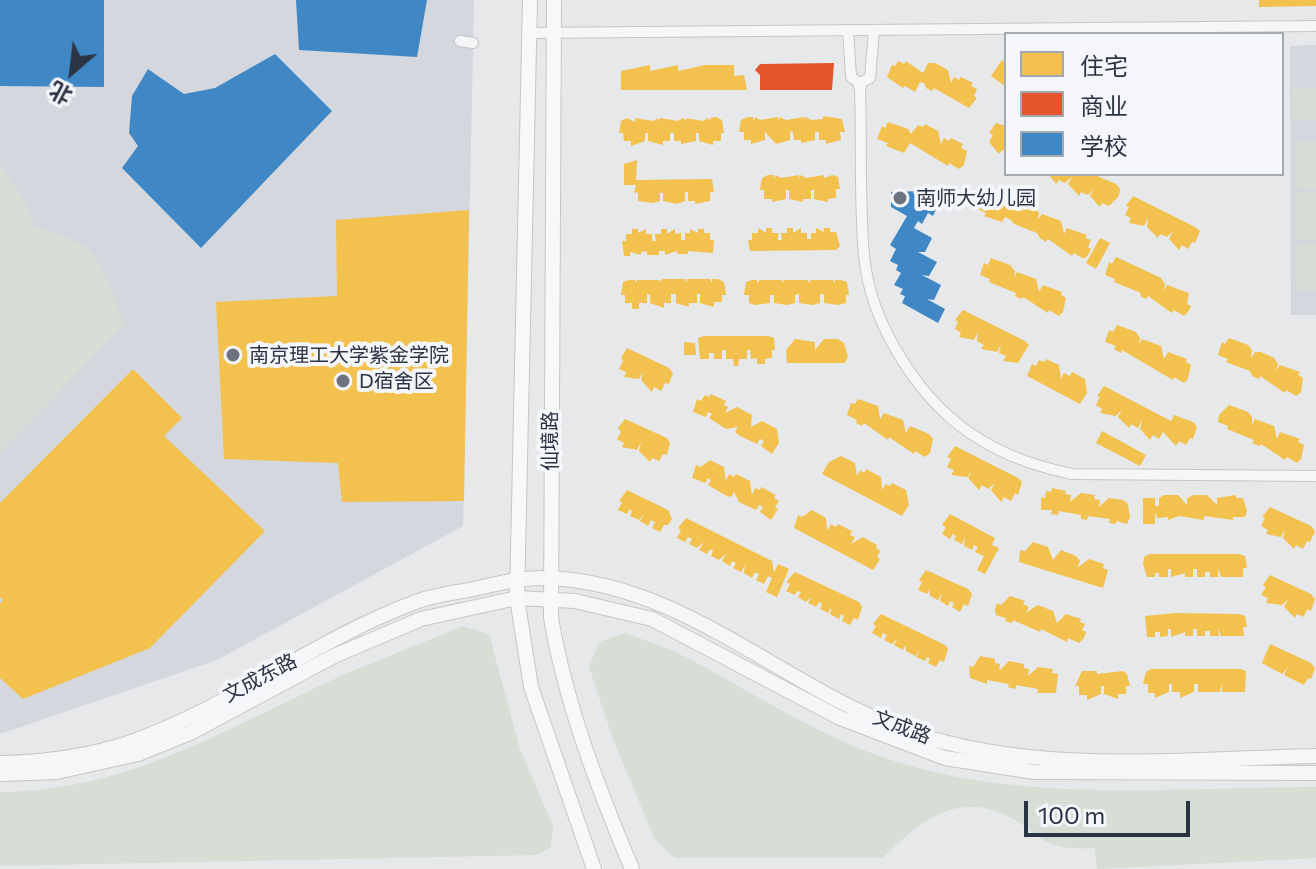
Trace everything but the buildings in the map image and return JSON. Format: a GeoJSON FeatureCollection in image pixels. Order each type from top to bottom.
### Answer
{"type":"FeatureCollection","features":[{"type":"Feature","properties":{"kind":"main road","name":"仙境路"},"geometry":{"type":"LineString","coordinates":[[530,0],[517,598],[531,687],[594,869]]}},
{"type":"Feature","properties":{"kind":"main road","name":"仙境路"},"geometry":{"type":"LineString","coordinates":[[554,0],[550,599],[558,663],[575,718],[632,869]]}},
{"type":"Feature","properties":{"kind":"street"},"geometry":{"type":"LineString","coordinates":[[530,33],[1316,26]]}},
{"type":"Feature","properties":{"kind":"street"},"geometry":{"type":"LineString","coordinates":[[848,30],[851,77],[858,82],[860,90],[864,257],[881,327],[914,377],[956,421],[979,440],[1033,466],[1072,474],[1316,476]]}},
{"type":"Feature","properties":{"kind":"street"},"geometry":{"type":"LineString","coordinates":[[860,90],[862,82],[870,78],[874,30]]}},
{"type":"Feature","properties":{"kind":"street"},"geometry":{"type":"LineString","coordinates":[[460,41],[473,43]]}},
{"type":"Feature","properties":{"kind":"street","name":"文成路"},"geometry":{"type":"LineString","coordinates":[[518,579],[550,578],[629,593],[687,614],[807,686],[903,729],[953,746],[1035,760],[1316,756]]}},
{"type":"Feature","properties":{"kind":"street","name":"文成东路"},"geometry":{"type":"LineString","coordinates":[[0,763],[64,758],[129,743],[181,721],[328,641],[415,602],[518,579]]}},
{"type":"Feature","properties":{"kind":"street","name":"文成路"},"geometry":{"type":"LineString","coordinates":[[517,598],[550,599],[614,609],[652,619],[840,718],[945,758],[1034,772],[1316,773]]}},
{"type":"Feature","properties":{"kind":"street","name":"文成东路"},"geometry":{"type":"LineString","coordinates":[[0,774],[57,772],[138,754],[190,733],[334,656],[421,619],[517,598]]}},
{"type":"Feature","properties":{"kind":"shaded area","name":"南京理工大学紫金学院"},"geometry":{"type":"Polygon","coordinates":[[[0,0],[474,0],[463,526],[217,660],[0,734],[0,0]]]}},
{"type":"Feature","properties":{"kind":"shaded area"},"geometry":{"type":"Polygon","coordinates":[[[1316,45],[1316,315],[1291,315],[1290,46],[1316,45]]]}},
{"type":"Feature","properties":{"kind":"shaded area"},"geometry":{"type":"Polygon","coordinates":[[[1293,88],[1316,88],[1316,120],[1293,120],[1293,88]]]}},
{"type":"Feature","properties":{"kind":"shaded area"},"geometry":{"type":"Polygon","coordinates":[[[1296,141],[1316,141],[1316,188],[1297,188],[1296,141]]]}},
{"type":"Feature","properties":{"kind":"shaded area"},"geometry":{"type":"Polygon","coordinates":[[[0,165],[29,209],[34,226],[83,245],[97,259],[125,324],[0,453],[0,165]]]}},
{"type":"Feature","properties":{"kind":"shaded area"},"geometry":{"type":"Polygon","coordinates":[[[1296,193],[1316,193],[1316,240],[1297,240],[1296,193]]]}},
{"type":"Feature","properties":{"kind":"shaded area"},"geometry":{"type":"Polygon","coordinates":[[[1316,244],[1316,291],[1297,291],[1297,245],[1316,244]]]}},
{"type":"Feature","properties":{"kind":"shaded area"},"geometry":{"type":"Polygon","coordinates":[[[463,626],[489,634],[520,749],[553,826],[551,847],[537,855],[0,866],[0,792],[84,783],[161,759],[348,673],[463,626]]]}},
{"type":"Feature","properties":{"kind":"shaded area"},"geometry":{"type":"Polygon","coordinates":[[[626,633],[688,658],[856,747],[934,772],[1042,788],[1152,790],[1316,787],[1316,858],[1097,869],[1095,848],[1060,846],[995,811],[962,807],[933,817],[919,826],[883,858],[675,858],[655,840],[613,739],[589,667],[599,642],[626,633]]]}},
{"type":"Feature","properties":{"kind":"place","name":"南师大幼儿园"},"geometry":{"type":"Point","coordinates":[900,198]}},
{"type":"Feature","properties":{"kind":"place","name":"南京理工大学紫金学院"},"geometry":{"type":"Point","coordinates":[233,355]}},
{"type":"Feature","properties":{"kind":"place","name":"D宿舍区"},"geometry":{"type":"Point","coordinates":[343,381]}}]}
